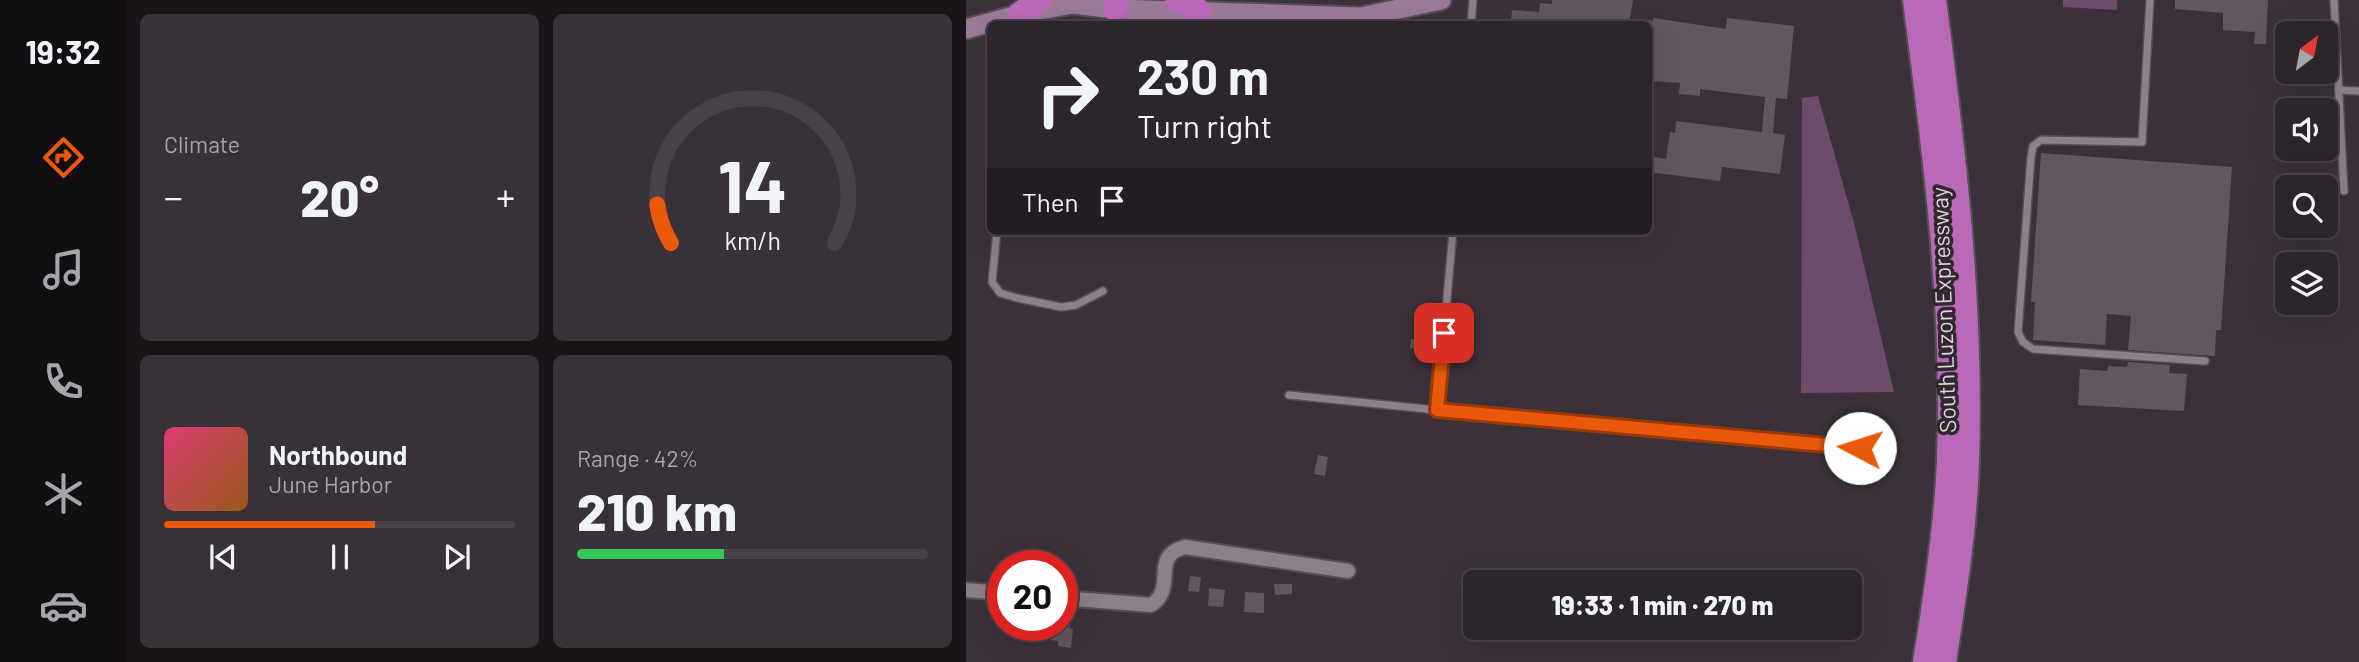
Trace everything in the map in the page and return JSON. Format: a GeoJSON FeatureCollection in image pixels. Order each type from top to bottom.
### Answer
{"type":"FeatureCollection","features":[{"type":"Feature","properties":{"kind":"highway","name":"South Luzon Expressway"},"geometry":{"type":"LineString","coordinates":[[1915,0],[1937,164],[1949,335],[1949,462],[1940,570],[1925,662]]}},
{"type":"Feature","properties":{"kind":"highway","name":"South Luzon Expressway"},"geometry":{"type":"LineString","coordinates":[[1934,0],[1955,163],[1968,334],[1967,463],[1958,572],[1944,662]]}},
{"type":"Feature","properties":{"kind":"main road"},"geometry":{"type":"LineString","coordinates":[[995,21],[1073,4],[1188,5],[1361,17],[1441,0]]}},
{"type":"Feature","properties":{"kind":"main road"},"geometry":{"type":"LineString","coordinates":[[966,29],[987,23]]}},
{"type":"Feature","properties":{"kind":"street"},"geometry":{"type":"LineString","coordinates":[[1078,599],[1151,605],[1160,600],[1167,558],[1173,550],[1185,547],[1348,571]]}},
{"type":"Feature","properties":{"kind":"street"},"geometry":{"type":"LineString","coordinates":[[966,590],[987,592]]}},
{"type":"Feature","properties":{"kind":"lane"},"geometry":{"type":"LineString","coordinates":[[1471,21],[1473,0]]}},
{"type":"Feature","properties":{"kind":"lane"},"geometry":{"type":"LineString","coordinates":[[2150,0],[2142,142],[2041,140],[2033,146],[2018,332],[2023,342],[2033,349],[2205,361]]}},
{"type":"Feature","properties":{"kind":"lane"},"geometry":{"type":"LineString","coordinates":[[2334,0],[2344,191]]}},
{"type":"Feature","properties":{"kind":"lane"},"geometry":{"type":"LineString","coordinates":[[2339,90],[2359,91]]}},
{"type":"Feature","properties":{"kind":"lane"},"geometry":{"type":"LineString","coordinates":[[997,235],[992,282],[1000,293],[1060,307],[1076,305],[1103,291]]}},
{"type":"Feature","properties":{"kind":"lane"},"geometry":{"type":"LineString","coordinates":[[1437,410],[1453,235]]}},
{"type":"Feature","properties":{"kind":"lane"},"geometry":{"type":"LineString","coordinates":[[1289,396],[1887,450]]}},
{"type":"Feature","properties":{"kind":"shaded area"},"geometry":{"type":"Polygon","coordinates":[[[2063,0],[2117,0],[2117,10],[2063,7],[2063,0]]]}},
{"type":"Feature","properties":{"kind":"shaded area"},"geometry":{"type":"Polygon","coordinates":[[[1818,96],[1854,223],[1894,392],[1801,393],[1802,98],[1818,96]]]}},
{"type":"Feature","properties":{"kind":"building"},"geometry":{"type":"Polygon","coordinates":[[[1552,0],[1633,0],[1630,21],[1511,21],[1512,10],[1539,12],[1540,3],[1552,4],[1552,0]]]}},
{"type":"Feature","properties":{"kind":"building"},"geometry":{"type":"Polygon","coordinates":[[[2175,0],[2268,0],[2266,44],[2254,44],[2255,32],[2223,30],[2223,13],[2175,9],[2175,0]]]}},
{"type":"Feature","properties":{"kind":"building"},"geometry":{"type":"Polygon","coordinates":[[[1653,18],[1726,29],[1727,18],[1794,26],[1787,99],[1776,98],[1773,133],[1785,135],[1780,174],[1722,167],[1720,181],[1652,172],[1652,157],[1666,159],[1670,132],[1675,133],[1676,121],[1762,132],[1765,97],[1700,89],[1700,96],[1679,94],[1680,83],[1652,81],[1652,21],[1648,20],[1653,21],[1653,18]]]}},
{"type":"Feature","properties":{"kind":"building"},"geometry":{"type":"Polygon","coordinates":[[[2041,153],[2232,167],[2221,330],[2216,330],[2215,356],[2128,350],[2131,316],[2107,314],[2105,345],[2033,340],[2035,302],[2031,302],[2041,153]]]}},
{"type":"Feature","properties":{"kind":"building"},"geometry":{"type":"Polygon","coordinates":[[[1411,339],[1431,342],[1429,351],[1410,348],[1411,339]]]}},
{"type":"Feature","properties":{"kind":"building"},"geometry":{"type":"Polygon","coordinates":[[[2128,362],[2170,365],[2169,373],[2187,374],[2184,411],[2078,405],[2080,369],[2107,371],[2108,366],[2127,367],[2128,362]]]}},
{"type":"Feature","properties":{"kind":"building"},"geometry":{"type":"Polygon","coordinates":[[[1318,455],[1328,457],[1325,476],[1314,474],[1318,455]]]}},
{"type":"Feature","properties":{"kind":"building"},"geometry":{"type":"Polygon","coordinates":[[[1190,576],[1201,577],[1199,592],[1188,591],[1190,576]]]}},
{"type":"Feature","properties":{"kind":"building"},"geometry":{"type":"Polygon","coordinates":[[[1274,584],[1292,584],[1292,594],[1275,595],[1274,584]]]}},
{"type":"Feature","properties":{"kind":"building"},"geometry":{"type":"Polygon","coordinates":[[[1209,588],[1225,590],[1223,607],[1208,606],[1209,588]]]}},
{"type":"Feature","properties":{"kind":"building"},"geometry":{"type":"Polygon","coordinates":[[[1245,592],[1264,593],[1264,613],[1244,612],[1245,592]]]}},
{"type":"Feature","properties":{"kind":"building"},"geometry":{"type":"Polygon","coordinates":[[[1058,641],[1072,641],[1071,648],[1058,646],[1058,641]]]}},
{"type":"Feature","properties":{"kind":"route"},"geometry":{"type":"LineString","coordinates":[[1444,333],[1437,410],[1860,448]]}}]}
